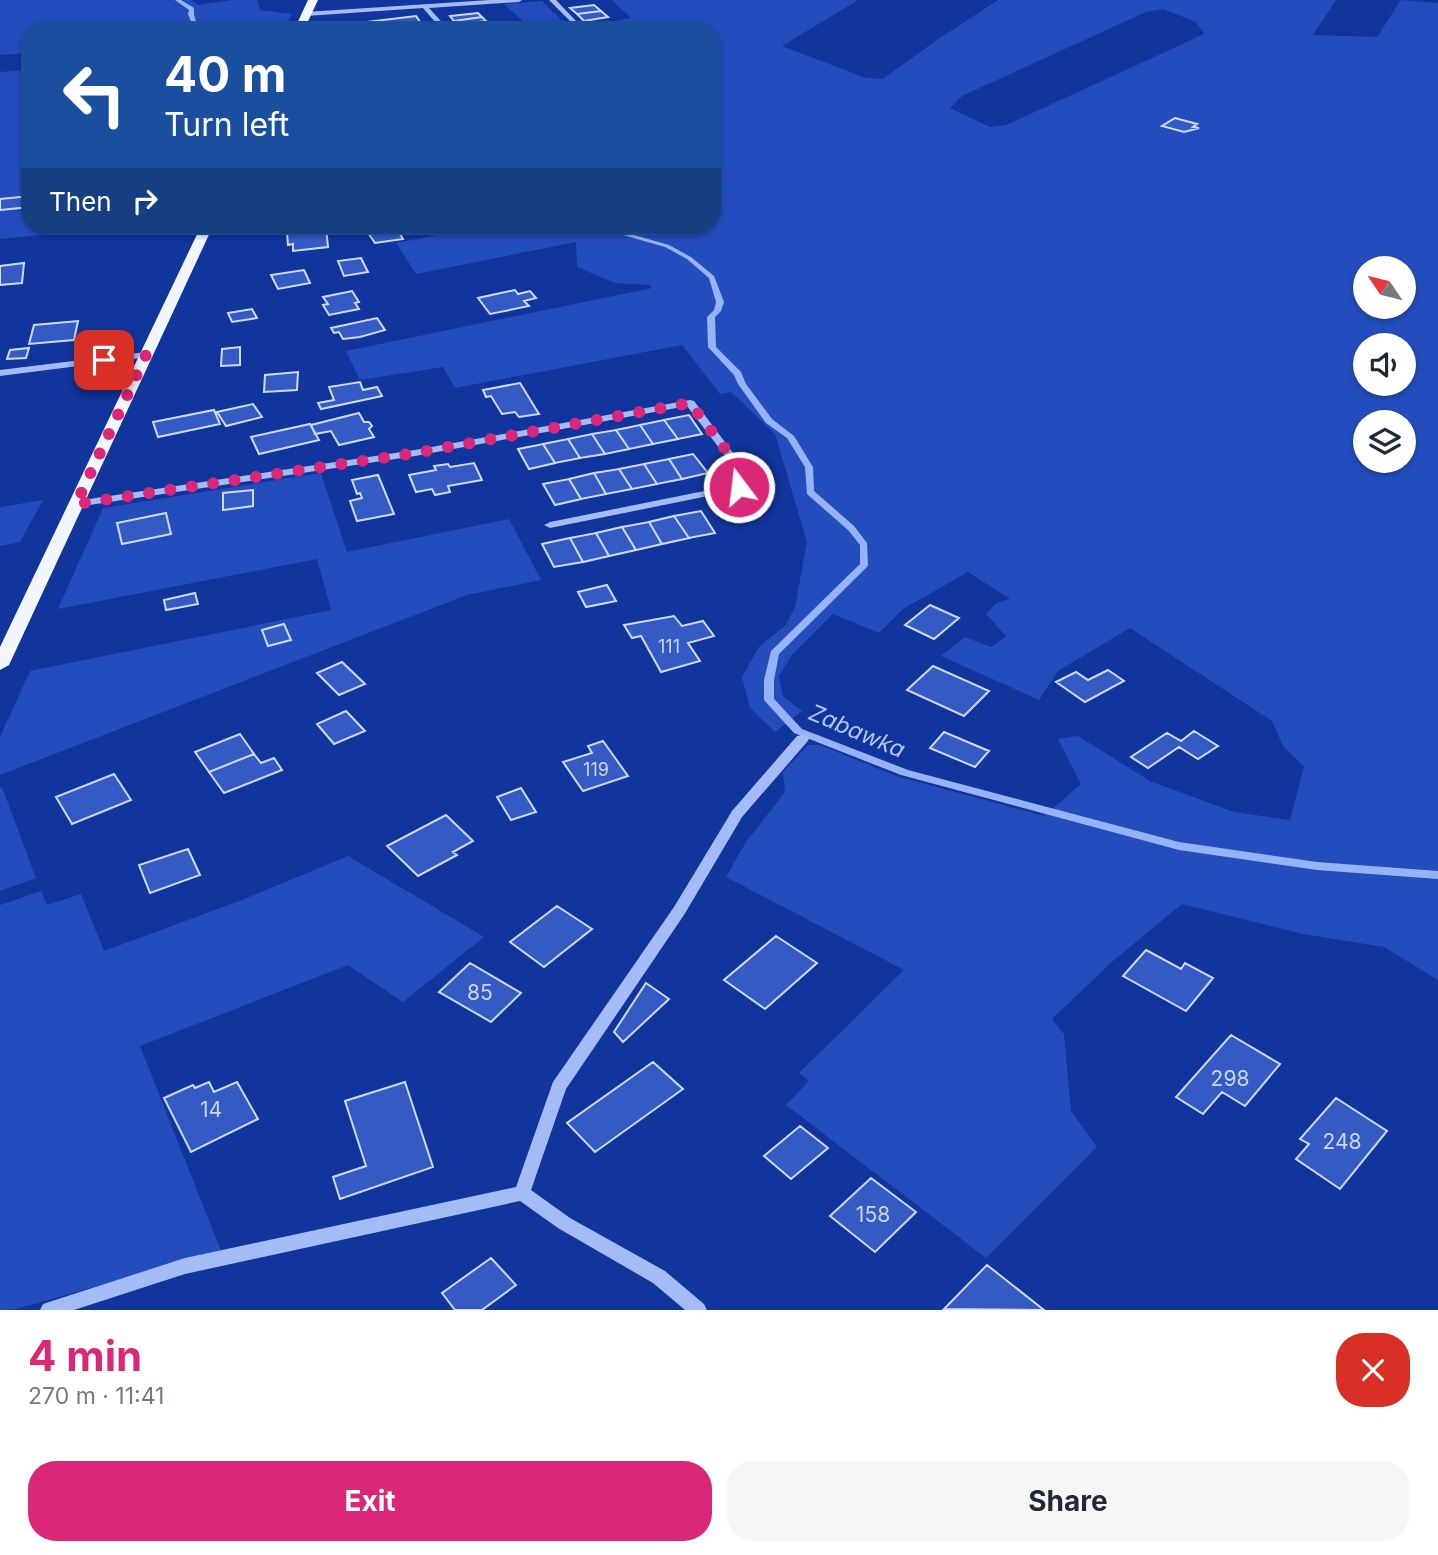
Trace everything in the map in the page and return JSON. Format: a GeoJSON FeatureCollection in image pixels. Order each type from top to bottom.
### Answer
{"type":"FeatureCollection","features":[{"type":"Feature","properties":{"kind":"main road"},"geometry":{"type":"LineString","coordinates":[[303,21],[313,0]]}},
{"type":"Feature","properties":{"kind":"main road"},"geometry":{"type":"LineString","coordinates":[[0,665],[203,235]]}},
{"type":"Feature","properties":{"kind":"street"},"geometry":{"type":"LineString","coordinates":[[306,14],[519,0]]}},
{"type":"Feature","properties":{"kind":"street"},"geometry":{"type":"LineString","coordinates":[[552,0],[573,21]]}},
{"type":"Feature","properties":{"kind":"street"},"geometry":{"type":"LineString","coordinates":[[425,7],[438,21]]}},
{"type":"Feature","properties":{"kind":"street"},"geometry":{"type":"LineString","coordinates":[[0,373],[146,355]]}},
{"type":"Feature","properties":{"kind":"street"},"geometry":{"type":"LineString","coordinates":[[76,504],[415,453],[690,403],[741,470],[739,487],[550,525]]}},
{"type":"Feature","properties":{"kind":"street"},"geometry":{"type":"LineString","coordinates":[[522,1193],[559,1087],[679,911],[737,814],[802,739]]}},
{"type":"Feature","properties":{"kind":"street"},"geometry":{"type":"LineString","coordinates":[[49,1310],[185,1266],[522,1193],[564,1223],[659,1277],[698,1310]]}},
{"type":"Feature","properties":{"kind":"shaded area"},"geometry":{"type":"Polygon","coordinates":[[[0,0],[191,0],[198,5],[232,0],[257,0],[260,10],[292,14],[288,21],[21,21],[21,54],[0,55],[0,0]]]}},
{"type":"Feature","properties":{"kind":"shaded area"},"geometry":{"type":"Polygon","coordinates":[[[612,0],[858,0],[782,46],[866,78],[883,79],[998,0],[1336,0],[1313,35],[1377,37],[1401,0],[1438,3],[1438,980],[1384,947],[1303,934],[1182,904],[1114,960],[1052,1019],[1064,1034],[1071,1111],[1097,1147],[986,1258],[786,1105],[809,1081],[799,1073],[904,970],[726,877],[746,842],[785,792],[783,772],[808,745],[820,745],[896,776],[1044,816],[1081,784],[1058,739],[1078,736],[1150,781],[1234,812],[1290,820],[1304,767],[1283,746],[1272,721],[1130,628],[1058,671],[1039,700],[941,656],[965,637],[991,647],[1006,636],[986,614],[996,603],[1010,599],[968,572],[903,609],[879,633],[833,614],[792,655],[779,676],[783,696],[802,711],[775,732],[750,708],[742,677],[759,647],[786,625],[795,607],[807,542],[775,434],[731,392],[720,394],[682,345],[455,388],[443,367],[360,380],[346,351],[652,288],[650,285],[615,283],[577,267],[576,242],[416,274],[396,243],[437,235],[721,235],[721,21],[613,21],[631,18],[612,0]],[[1163,9],[1146,12],[962,96],[950,108],[990,127],[1006,125],[1204,34],[1196,22],[1163,9]]]}},
{"type":"Feature","properties":{"kind":"shaded area"},"geometry":{"type":"Polygon","coordinates":[[[542,1],[563,21],[523,21],[504,4],[542,1]]]}},
{"type":"Feature","properties":{"kind":"shaded area"},"geometry":{"type":"Polygon","coordinates":[[[21,71],[21,235],[41,235],[0,239],[0,72],[21,71]]]}},
{"type":"Feature","properties":{"kind":"shaded area"},"geometry":{"type":"Polygon","coordinates":[[[321,473],[347,552],[509,519],[541,580],[467,595],[0,775],[0,737],[30,671],[331,610],[317,559],[58,609],[103,508],[321,473]]]}},
{"type":"Feature","properties":{"kind":"shaded area"},"geometry":{"type":"Polygon","coordinates":[[[43,500],[20,542],[0,546],[0,507],[43,500]]]}},
{"type":"Feature","properties":{"kind":"shaded area"},"geometry":{"type":"Polygon","coordinates":[[[2,787],[36,878],[0,891],[0,788],[2,787]]]}},
{"type":"Feature","properties":{"kind":"shaded area"},"geometry":{"type":"Polygon","coordinates":[[[348,856],[484,937],[403,1002],[348,965],[140,1046],[221,1251],[13,1310],[0,1310],[0,905],[41,891],[47,905],[81,894],[104,951],[242,900],[348,856]]]}},
{"type":"Feature","properties":{"kind":"building"},"geometry":{"type":"Polygon","coordinates":[[[594,5],[601,11],[577,14],[570,8],[594,5]]]}},
{"type":"Feature","properties":{"kind":"building"},"geometry":{"type":"Polygon","coordinates":[[[601,11],[608,17],[584,21],[577,14],[601,11]]]}},
{"type":"Feature","properties":{"kind":"building"},"geometry":{"type":"Polygon","coordinates":[[[478,13],[482,17],[454,21],[450,16],[478,13]]]}},
{"type":"Feature","properties":{"kind":"building"},"geometry":{"type":"Polygon","coordinates":[[[416,16],[419,21],[374,21],[416,16]]]}},
{"type":"Feature","properties":{"kind":"building"},"geometry":{"type":"Polygon","coordinates":[[[482,17],[486,21],[454,21],[482,17]]]}},
{"type":"Feature","properties":{"kind":"building"},"geometry":{"type":"Polygon","coordinates":[[[1175,118],[1197,124],[1193,127],[1199,128],[1184,132],[1162,126],[1175,118]]]}},
{"type":"Feature","properties":{"kind":"building"},"geometry":{"type":"Polygon","coordinates":[[[21,197],[21,208],[0,210],[0,199],[21,197]]]}},
{"type":"Feature","properties":{"kind":"building"},"geometry":{"type":"Polygon","coordinates":[[[287,235],[327,235],[328,247],[293,251],[293,244],[288,245],[287,235]]]}},
{"type":"Feature","properties":{"kind":"building"},"geometry":{"type":"Polygon","coordinates":[[[370,235],[401,235],[403,239],[375,243],[370,235]]]}},
{"type":"Feature","properties":{"kind":"building"},"geometry":{"type":"Polygon","coordinates":[[[361,258],[368,272],[344,276],[338,261],[361,258]]]}},
{"type":"Feature","properties":{"kind":"building"},"geometry":{"type":"Polygon","coordinates":[[[24,263],[22,283],[0,285],[0,266],[24,263]]]}},
{"type":"Feature","properties":{"kind":"building"},"geometry":{"type":"Polygon","coordinates":[[[304,270],[310,283],[278,289],[271,275],[304,270]]]}},
{"type":"Feature","properties":{"kind":"building"},"geometry":{"type":"Polygon","coordinates":[[[515,290],[518,294],[530,291],[536,298],[524,301],[529,306],[490,314],[478,298],[515,290]]]}},
{"type":"Feature","properties":{"kind":"building"},"geometry":{"type":"Polygon","coordinates":[[[352,291],[359,302],[355,303],[359,309],[329,315],[323,305],[328,304],[323,297],[352,291]]]}},
{"type":"Feature","properties":{"kind":"building"},"geometry":{"type":"Polygon","coordinates":[[[252,309],[257,318],[232,322],[228,313],[252,309]]]}},
{"type":"Feature","properties":{"kind":"building"},"geometry":{"type":"Polygon","coordinates":[[[377,318],[385,330],[360,337],[343,339],[339,332],[334,333],[331,328],[377,318]]]}},
{"type":"Feature","properties":{"kind":"building"},"geometry":{"type":"Polygon","coordinates":[[[78,321],[74,340],[29,344],[34,325],[78,321]]]}},
{"type":"Feature","properties":{"kind":"building"},"geometry":{"type":"Polygon","coordinates":[[[240,347],[240,365],[221,366],[222,349],[240,347]]]}},
{"type":"Feature","properties":{"kind":"building"},"geometry":{"type":"Polygon","coordinates":[[[29,348],[26,358],[7,359],[10,350],[29,348]]]}},
{"type":"Feature","properties":{"kind":"building"},"geometry":{"type":"Polygon","coordinates":[[[298,372],[297,390],[264,392],[265,375],[298,372]]]}},
{"type":"Feature","properties":{"kind":"building"},"geometry":{"type":"Polygon","coordinates":[[[360,382],[363,390],[377,387],[382,396],[321,409],[318,403],[334,400],[329,387],[360,382]]]}},
{"type":"Feature","properties":{"kind":"building"},"geometry":{"type":"Polygon","coordinates":[[[520,383],[539,414],[519,417],[515,412],[502,414],[491,396],[486,397],[483,390],[520,383]]]}},
{"type":"Feature","properties":{"kind":"building"},"geometry":{"type":"Polygon","coordinates":[[[253,404],[262,417],[226,426],[217,412],[253,404]]]}},
{"type":"Feature","properties":{"kind":"building"},"geometry":{"type":"Polygon","coordinates":[[[214,410],[220,424],[158,437],[153,422],[214,410]]]}},
{"type":"Feature","properties":{"kind":"building"},"geometry":{"type":"Polygon","coordinates":[[[359,413],[364,422],[369,422],[372,426],[369,429],[374,437],[339,445],[331,431],[315,434],[311,425],[359,413]]]}},
{"type":"Feature","properties":{"kind":"building"},"geometry":{"type":"Polygon","coordinates":[[[689,415],[702,434],[678,439],[664,420],[689,415]]]}},
{"type":"Feature","properties":{"kind":"building"},"geometry":{"type":"Polygon","coordinates":[[[664,420],[678,439],[653,444],[640,425],[664,420]]]}},
{"type":"Feature","properties":{"kind":"building"},"geometry":{"type":"Polygon","coordinates":[[[310,424],[319,440],[259,454],[251,437],[310,424]]]}},
{"type":"Feature","properties":{"kind":"building"},"geometry":{"type":"Polygon","coordinates":[[[640,425],[653,444],[629,449],[616,430],[640,425]]]}},
{"type":"Feature","properties":{"kind":"building"},"geometry":{"type":"Polygon","coordinates":[[[616,430],[629,449],[605,454],[592,434],[616,430]]]}},
{"type":"Feature","properties":{"kind":"building"},"geometry":{"type":"Polygon","coordinates":[[[592,434],[605,454],[580,458],[568,439],[592,434]]]}},
{"type":"Feature","properties":{"kind":"building"},"geometry":{"type":"Polygon","coordinates":[[[568,439],[580,458],[555,463],[543,444],[568,439]]]}},
{"type":"Feature","properties":{"kind":"building"},"geometry":{"type":"Polygon","coordinates":[[[543,444],[555,463],[529,469],[518,449],[543,444]]]}},
{"type":"Feature","properties":{"kind":"building"},"geometry":{"type":"Polygon","coordinates":[[[693,454],[708,473],[682,479],[669,459],[693,454]]]}},
{"type":"Feature","properties":{"kind":"building"},"geometry":{"type":"Polygon","coordinates":[[[669,459],[682,479],[657,484],[644,464],[669,459]]]}},
{"type":"Feature","properties":{"kind":"building"},"geometry":{"type":"Polygon","coordinates":[[[474,463],[482,480],[448,486],[450,492],[435,495],[432,489],[416,492],[409,475],[436,470],[434,466],[448,464],[450,467],[474,463]]]}},
{"type":"Feature","properties":{"kind":"building"},"geometry":{"type":"Polygon","coordinates":[[[644,464],[657,484],[632,489],[619,469],[644,464]]]}},
{"type":"Feature","properties":{"kind":"building"},"geometry":{"type":"Polygon","coordinates":[[[619,469],[632,489],[606,494],[594,473],[619,469]]]}},
{"type":"Feature","properties":{"kind":"building"},"geometry":{"type":"Polygon","coordinates":[[[594,473],[606,494],[581,499],[569,479],[594,473]]]}},
{"type":"Feature","properties":{"kind":"building"},"geometry":{"type":"Polygon","coordinates":[[[378,475],[394,514],[357,521],[350,501],[362,498],[360,493],[357,494],[352,480],[378,475]]]}},
{"type":"Feature","properties":{"kind":"building"},"geometry":{"type":"Polygon","coordinates":[[[569,479],[581,499],[555,505],[543,484],[569,479]]]}},
{"type":"Feature","properties":{"kind":"building"},"geometry":{"type":"Polygon","coordinates":[[[253,490],[253,506],[223,510],[223,493],[253,490]]]}},
{"type":"Feature","properties":{"kind":"building"},"geometry":{"type":"Polygon","coordinates":[[[701,511],[715,533],[689,538],[674,516],[701,511]]]}},
{"type":"Feature","properties":{"kind":"building"},"geometry":{"type":"Polygon","coordinates":[[[166,513],[171,534],[122,544],[117,523],[166,513]]]}},
{"type":"Feature","properties":{"kind":"building"},"geometry":{"type":"Polygon","coordinates":[[[674,516],[689,538],[662,544],[649,522],[674,516]]]}},
{"type":"Feature","properties":{"kind":"building"},"geometry":{"type":"Polygon","coordinates":[[[649,522],[662,544],[636,550],[622,527],[649,522]]]}},
{"type":"Feature","properties":{"kind":"building"},"geometry":{"type":"Polygon","coordinates":[[[622,527],[636,550],[609,556],[596,533],[622,527]]]}},
{"type":"Feature","properties":{"kind":"building"},"geometry":{"type":"Polygon","coordinates":[[[596,533],[609,556],[583,562],[570,538],[596,533]]]}},
{"type":"Feature","properties":{"kind":"building"},"geometry":{"type":"Polygon","coordinates":[[[570,538],[583,562],[554,567],[542,544],[570,538]]]}},
{"type":"Feature","properties":{"kind":"building"},"geometry":{"type":"Polygon","coordinates":[[[607,585],[616,601],[586,607],[578,592],[607,585]]]}},
{"type":"Feature","properties":{"kind":"building"},"geometry":{"type":"Polygon","coordinates":[[[195,593],[198,604],[166,610],[164,600],[195,593]]]}},
{"type":"Feature","properties":{"kind":"building"},"geometry":{"type":"Polygon","coordinates":[[[930,605],[959,618],[934,639],[905,625],[930,605]]]}},
{"type":"Feature","properties":{"kind":"building"},"geometry":{"type":"Polygon","coordinates":[[[674,616],[682,626],[703,621],[714,636],[688,643],[700,661],[661,672],[641,636],[632,638],[624,625],[674,616]]]}},
{"type":"Feature","properties":{"kind":"building"},"geometry":{"type":"Polygon","coordinates":[[[284,624],[291,640],[268,646],[262,630],[284,624]]]}},
{"type":"Feature","properties":{"kind":"building"},"geometry":{"type":"Polygon","coordinates":[[[342,662],[365,684],[339,695],[317,673],[342,662]]]}},
{"type":"Feature","properties":{"kind":"building"},"geometry":{"type":"Polygon","coordinates":[[[933,666],[989,691],[964,716],[907,690],[933,666]]]}},
{"type":"Feature","properties":{"kind":"building"},"geometry":{"type":"Polygon","coordinates":[[[1108,670],[1124,681],[1085,702],[1056,682],[1076,672],[1088,680],[1108,670]]]}},
{"type":"Feature","properties":{"kind":"building"},"geometry":{"type":"Polygon","coordinates":[[[346,711],[365,731],[334,744],[317,724],[346,711]]]}},
{"type":"Feature","properties":{"kind":"building"},"geometry":{"type":"Polygon","coordinates":[[[1194,731],[1218,746],[1198,759],[1179,747],[1148,768],[1131,757],[1167,733],[1181,741],[1194,731]]]}},
{"type":"Feature","properties":{"kind":"building"},"geometry":{"type":"Polygon","coordinates":[[[944,732],[989,751],[975,767],[930,748],[944,732]]]}},
{"type":"Feature","properties":{"kind":"building"},"geometry":{"type":"Polygon","coordinates":[[[240,734],[254,754],[209,772],[195,752],[240,734]]]}},
{"type":"Feature","properties":{"kind":"building"},"geometry":{"type":"Polygon","coordinates":[[[603,741],[628,776],[583,791],[563,762],[592,753],[588,746],[603,741]]]}},
{"type":"Feature","properties":{"kind":"building"},"geometry":{"type":"Polygon","coordinates":[[[254,754],[261,763],[274,758],[282,770],[224,793],[209,772],[254,754]]]}},
{"type":"Feature","properties":{"kind":"building"},"geometry":{"type":"Polygon","coordinates":[[[114,774],[131,800],[72,824],[56,797],[114,774]]]}},
{"type":"Feature","properties":{"kind":"building"},"geometry":{"type":"Polygon","coordinates":[[[521,788],[536,812],[511,820],[497,797],[521,788]]]}},
{"type":"Feature","properties":{"kind":"building"},"geometry":{"type":"Polygon","coordinates":[[[446,815],[473,841],[453,852],[457,855],[418,876],[387,846],[446,815]]]}},
{"type":"Feature","properties":{"kind":"building"},"geometry":{"type":"Polygon","coordinates":[[[188,849],[200,875],[150,893],[139,865],[188,849]]]}},
{"type":"Feature","properties":{"kind":"building"},"geometry":{"type":"Polygon","coordinates":[[[557,906],[592,929],[544,967],[510,942],[557,906]]]}},
{"type":"Feature","properties":{"kind":"building"},"geometry":{"type":"Polygon","coordinates":[[[776,936],[817,963],[765,1009],[724,980],[776,936]]]}},
{"type":"Feature","properties":{"kind":"building"},"geometry":{"type":"Polygon","coordinates":[[[1146,950],[1181,969],[1185,963],[1213,978],[1186,1011],[1123,976],[1146,950]]]}},
{"type":"Feature","properties":{"kind":"building"},"geometry":{"type":"Polygon","coordinates":[[[470,963],[521,993],[491,1022],[439,992],[470,963]]]}},
{"type":"Feature","properties":{"kind":"building"},"geometry":{"type":"Polygon","coordinates":[[[646,983],[669,999],[623,1042],[614,1032],[646,983]]]}},
{"type":"Feature","properties":{"kind":"building"},"geometry":{"type":"Polygon","coordinates":[[[1231,1035],[1280,1064],[1245,1106],[1222,1092],[1203,1114],[1176,1097],[1231,1035]]]}},
{"type":"Feature","properties":{"kind":"building"},"geometry":{"type":"Polygon","coordinates":[[[653,1062],[683,1089],[595,1152],[567,1123],[653,1062]]]}},
{"type":"Feature","properties":{"kind":"building"},"geometry":{"type":"Polygon","coordinates":[[[209,1082],[214,1092],[237,1082],[258,1119],[191,1152],[164,1098],[193,1085],[195,1088],[209,1082]]]}},
{"type":"Feature","properties":{"kind":"building"},"geometry":{"type":"Polygon","coordinates":[[[405,1082],[433,1167],[340,1199],[333,1177],[366,1166],[345,1101],[405,1082]]]}},
{"type":"Feature","properties":{"kind":"building"},"geometry":{"type":"Polygon","coordinates":[[[1336,1098],[1387,1131],[1340,1189],[1296,1159],[1309,1144],[1300,1139],[1336,1098]]]}},
{"type":"Feature","properties":{"kind":"building"},"geometry":{"type":"Polygon","coordinates":[[[800,1126],[828,1148],[791,1179],[764,1156],[800,1126]]]}},
{"type":"Feature","properties":{"kind":"building"},"geometry":{"type":"Polygon","coordinates":[[[871,1178],[916,1212],[875,1252],[830,1216],[871,1178]]]}},
{"type":"Feature","properties":{"kind":"building"},"geometry":{"type":"Polygon","coordinates":[[[491,1258],[516,1285],[482,1310],[455,1310],[442,1293],[491,1258]]]}},
{"type":"Feature","properties":{"kind":"building"},"geometry":{"type":"Polygon","coordinates":[[[987,1265],[1044,1310],[944,1309],[987,1265]]]}},
{"type":"Feature","properties":{"kind":"waterway","name":"Zabawka"},"geometry":{"type":"LineString","coordinates":[[178,0],[192,9],[193,21]]}},
{"type":"Feature","properties":{"kind":"waterway","name":"Zabawka"},"geometry":{"type":"LineString","coordinates":[[628,235],[667,246],[689,258],[712,277],[720,302],[711,317],[712,347],[738,374],[742,384],[769,421],[790,436],[809,467],[810,492],[851,528],[864,545],[864,565],[774,653],[769,680],[769,700],[798,731],[905,773],[1179,846],[1317,866],[1438,875]]}},
{"type":"Feature","properties":{"kind":"route"},"geometry":{"type":"LineString","coordinates":[[104,360],[146,355],[76,504],[415,453],[690,403],[741,470],[739,487]]}}]}
